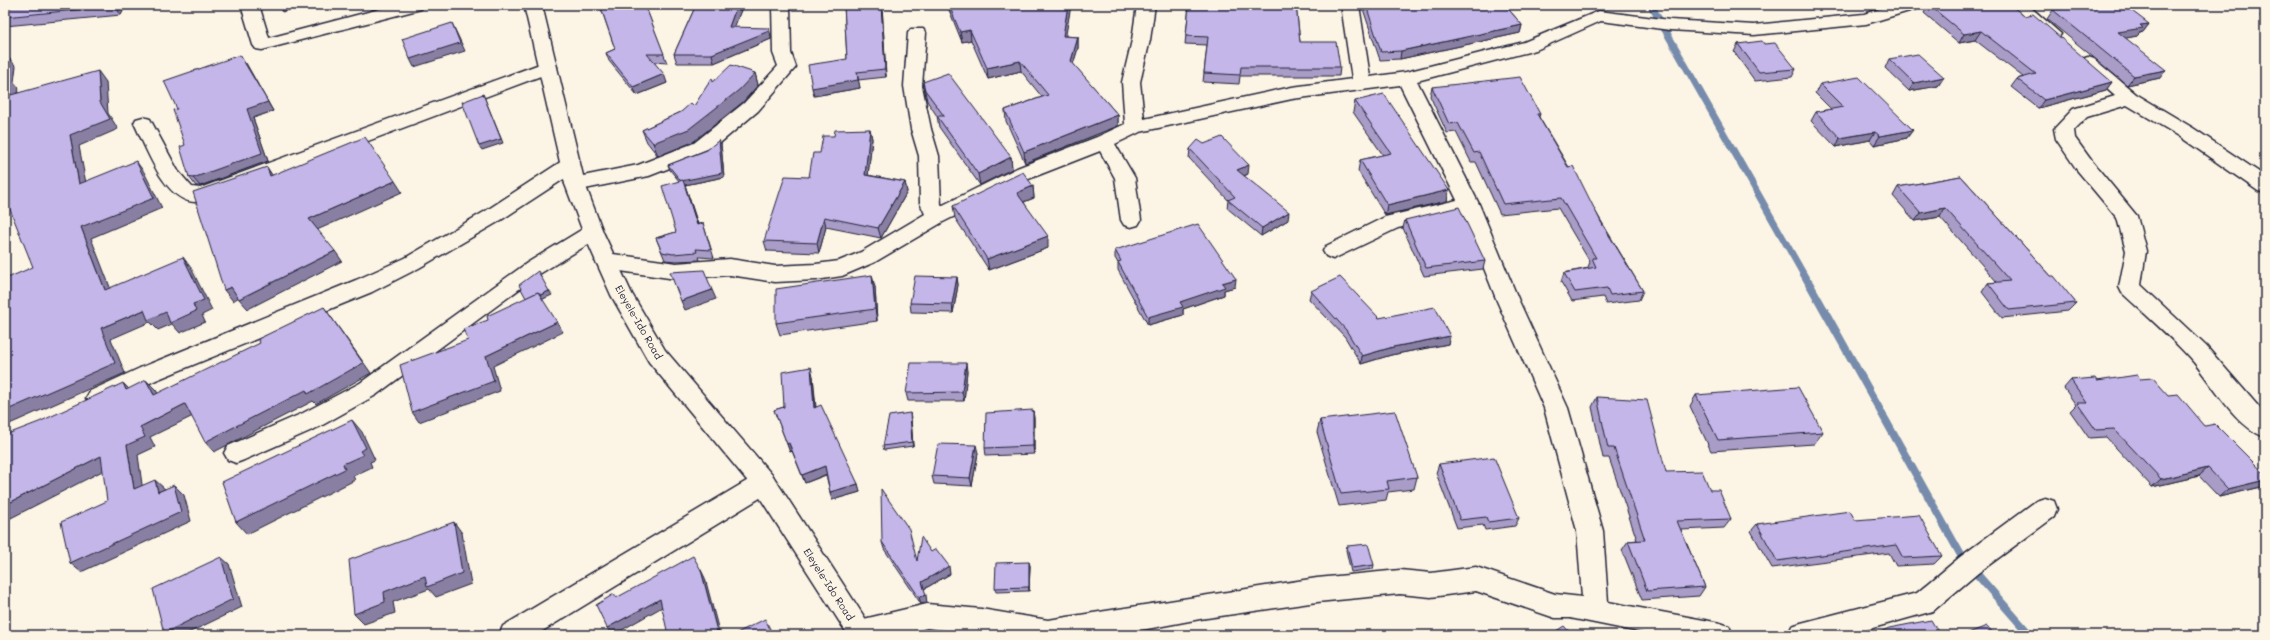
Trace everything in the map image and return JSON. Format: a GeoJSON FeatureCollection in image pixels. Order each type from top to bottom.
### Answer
{"type":"FeatureCollection","features":[{"type":"Feature","properties":{"kind":"street"},"geometry":{"type":"LineString","coordinates":[[250,5],[262,45],[415,5]]}},
{"type":"Feature","properties":{"kind":"street","name":"Eleyele-Ido Road"},"geometry":{"type":"LineString","coordinates":[[533,5],[572,175],[593,232],[622,294],[657,356],[764,483],[861,633]]}},
{"type":"Feature","properties":{"kind":"street"},"geometry":{"type":"LineString","coordinates":[[78,407],[148,374],[364,286],[412,263],[491,217],[572,175],[642,171],[701,148],[751,107],[787,67],[782,53],[781,5]]}},
{"type":"Feature","properties":{"kind":"street"},"geometry":{"type":"LineString","coordinates":[[1135,127],[1131,82],[1141,40],[1146,5]]}},
{"type":"Feature","properties":{"kind":"street"},"geometry":{"type":"LineString","coordinates":[[1350,5],[1362,84]]}},
{"type":"Feature","properties":{"kind":"street"},"geometry":{"type":"LineString","coordinates":[[606,261],[676,271],[730,267],[775,274],[816,272],[842,268],[868,257],[936,217],[1024,173],[1104,142],[1135,127],[1292,93],[1406,78],[1530,46],[1599,16],[1677,26],[1754,30],[1790,28],[1866,19],[1910,5]]}},
{"type":"Feature","properties":{"kind":"street"},"geometry":{"type":"LineString","coordinates":[[2018,5],[2129,98],[2186,132],[2265,186]]}},
{"type":"Feature","properties":{"kind":"street"},"geometry":{"type":"LineString","coordinates":[[917,33],[913,86],[920,129],[929,156],[930,202],[936,217]]}},
{"type":"Feature","properties":{"kind":"street"},"geometry":{"type":"LineString","coordinates":[[143,123],[174,182],[185,193],[194,196],[212,192],[548,66]]}},
{"type":"Feature","properties":{"kind":"street"},"geometry":{"type":"LineString","coordinates":[[1406,78],[1469,204],[1508,301],[1556,408],[1590,531],[1596,612]]}},
{"type":"Feature","properties":{"kind":"street"},"geometry":{"type":"LineString","coordinates":[[2129,98],[2080,113],[2064,129],[2066,139],[2084,165],[2127,216],[2136,251],[2130,287],[2198,352],[2252,418],[2265,427]]}},
{"type":"Feature","properties":{"kind":"street"},"geometry":{"type":"LineString","coordinates":[[1104,142],[1125,178],[1131,220]]}},
{"type":"Feature","properties":{"kind":"street"},"geometry":{"type":"LineString","coordinates":[[1333,251],[1392,222],[1469,204]]}},
{"type":"Feature","properties":{"kind":"street"},"geometry":{"type":"LineString","coordinates":[[236,453],[311,420],[368,389],[534,268],[593,232]]}},
{"type":"Feature","properties":{"kind":"street"},"geometry":{"type":"LineString","coordinates":[[512,635],[764,483]]}},
{"type":"Feature","properties":{"kind":"street"},"geometry":{"type":"LineString","coordinates":[[1801,635],[1924,602],[1969,565],[2045,509]]}},
{"type":"Feature","properties":{"kind":"street"},"geometry":{"type":"LineString","coordinates":[[861,633],[927,616],[981,621],[1048,632],[1128,622],[1200,607],[1309,591],[1400,582],[1431,585],[1476,579],[1555,606],[1570,606],[1720,635]]}},
{"type":"Feature","properties":{"kind":"building"},"geometry":{"type":"Polygon","coordinates":[[[5,5],[116,5],[5,17],[5,5]]]}},
{"type":"Feature","properties":{"kind":"building"},"geometry":{"type":"Polygon","coordinates":[[[600,5],[645,5],[664,54],[647,54],[664,74],[633,87],[606,53],[615,49],[600,5]]]}},
{"type":"Feature","properties":{"kind":"building"},"geometry":{"type":"Polygon","coordinates":[[[696,5],[737,5],[729,27],[769,28],[769,31],[712,54],[674,54],[696,5]]]}},
{"type":"Feature","properties":{"kind":"building"},"geometry":{"type":"Polygon","coordinates":[[[844,5],[881,5],[885,69],[857,72],[858,80],[812,88],[808,65],[847,59],[844,5]]]}},
{"type":"Feature","properties":{"kind":"building"},"geometry":{"type":"Polygon","coordinates":[[[949,5],[1068,5],[1063,36],[1078,37],[1071,61],[1118,115],[1024,152],[1005,110],[1048,95],[1020,61],[987,68],[970,30],[960,32],[949,5]]]}},
{"type":"Feature","properties":{"kind":"building"},"geometry":{"type":"Polygon","coordinates":[[[1189,5],[1296,5],[1300,42],[1336,42],[1340,67],[1241,67],[1240,75],[1204,73],[1208,37],[1186,36],[1189,5]]]}},
{"type":"Feature","properties":{"kind":"building"},"geometry":{"type":"Polygon","coordinates":[[[1366,5],[1505,5],[1522,25],[1401,51],[1381,52],[1366,5]]]}},
{"type":"Feature","properties":{"kind":"building"},"geometry":{"type":"Polygon","coordinates":[[[1929,5],[2011,5],[2024,16],[2033,14],[2112,82],[2044,100],[2017,79],[2036,74],[1981,31],[1964,34],[1929,5]]]}},
{"type":"Feature","properties":{"kind":"building"},"geometry":{"type":"Polygon","coordinates":[[[2083,5],[2124,5],[2149,24],[2140,25],[2143,28],[2118,32],[2166,70],[2134,76],[2053,10],[2083,5]]]}},
{"type":"Feature","properties":{"kind":"building"},"geometry":{"type":"Polygon","coordinates":[[[452,23],[460,43],[410,59],[402,39],[452,23]]]}},
{"type":"Feature","properties":{"kind":"building"},"geometry":{"type":"Polygon","coordinates":[[[1762,41],[1764,44],[1775,43],[1796,69],[1759,72],[1738,44],[1762,41]]]}},
{"type":"Feature","properties":{"kind":"building"},"geometry":{"type":"Polygon","coordinates":[[[1918,54],[1944,77],[1914,83],[1889,59],[1918,54]]]}},
{"type":"Feature","properties":{"kind":"building"},"geometry":{"type":"Polygon","coordinates":[[[240,55],[268,102],[247,109],[262,153],[193,178],[189,177],[180,147],[185,145],[173,110],[177,109],[164,81],[240,55]]]}},
{"type":"Feature","properties":{"kind":"building"},"geometry":{"type":"Polygon","coordinates":[[[7,56],[5,72],[5,57],[7,56]]]}},
{"type":"Feature","properties":{"kind":"building"},"geometry":{"type":"Polygon","coordinates":[[[731,65],[755,73],[739,90],[689,129],[653,143],[642,130],[681,112],[691,103],[694,106],[712,78],[713,82],[731,65]]]}},
{"type":"Feature","properties":{"kind":"building"},"geometry":{"type":"Polygon","coordinates":[[[98,71],[100,102],[110,119],[70,135],[79,184],[136,161],[154,198],[81,227],[105,290],[183,257],[204,300],[193,304],[196,311],[170,323],[166,312],[148,320],[144,310],[101,328],[115,363],[5,411],[5,279],[33,267],[5,197],[5,79],[10,78],[7,96],[98,71]]]}},
{"type":"Feature","properties":{"kind":"building"},"geometry":{"type":"Polygon","coordinates":[[[948,73],[1011,157],[978,174],[937,116],[944,116],[925,90],[923,82],[948,73]]]}},
{"type":"Feature","properties":{"kind":"building"},"geometry":{"type":"Polygon","coordinates":[[[1520,77],[1540,114],[1537,114],[1568,167],[1573,166],[1601,222],[1643,291],[1610,295],[1607,288],[1575,292],[1564,273],[1596,267],[1592,258],[1596,258],[1561,198],[1503,204],[1479,152],[1474,153],[1458,123],[1449,124],[1432,87],[1520,77]]]}},
{"type":"Feature","properties":{"kind":"building"},"geometry":{"type":"Polygon","coordinates":[[[1859,77],[1913,130],[1880,136],[1875,132],[1840,138],[1816,112],[1843,107],[1820,84],[1859,77]]]}},
{"type":"Feature","properties":{"kind":"building"},"geometry":{"type":"Polygon","coordinates":[[[483,94],[501,139],[479,146],[462,102],[483,94]]]}},
{"type":"Feature","properties":{"kind":"building"},"geometry":{"type":"Polygon","coordinates":[[[1384,94],[1449,190],[1387,205],[1360,160],[1391,153],[1355,101],[1384,94]]]}},
{"type":"Feature","properties":{"kind":"building"},"geometry":{"type":"Polygon","coordinates":[[[870,129],[865,175],[905,182],[878,228],[824,217],[817,243],[764,241],[785,176],[809,177],[813,153],[820,153],[823,136],[834,136],[835,130],[870,129]]]}},
{"type":"Feature","properties":{"kind":"building"},"geometry":{"type":"Polygon","coordinates":[[[365,137],[395,181],[309,219],[335,251],[239,299],[231,287],[224,290],[193,192],[267,167],[270,176],[365,137]]]}},
{"type":"Feature","properties":{"kind":"building"},"geometry":{"type":"Polygon","coordinates":[[[1222,137],[1249,165],[1237,170],[1289,212],[1262,228],[1228,200],[1235,197],[1190,149],[1198,140],[1204,144],[1222,137]]]}},
{"type":"Feature","properties":{"kind":"building"},"geometry":{"type":"Polygon","coordinates":[[[719,140],[722,173],[681,181],[668,165],[707,150],[719,140]]]}},
{"type":"Feature","properties":{"kind":"building"},"geometry":{"type":"Polygon","coordinates":[[[1023,172],[1033,186],[1017,193],[1048,236],[987,259],[953,206],[1023,172]]]}},
{"type":"Feature","properties":{"kind":"building"},"geometry":{"type":"Polygon","coordinates":[[[1961,176],[2051,276],[2054,276],[2076,303],[2009,310],[1988,283],[2010,281],[1945,208],[1921,213],[1898,187],[1961,176]]]}},
{"type":"Feature","properties":{"kind":"building"},"geometry":{"type":"Polygon","coordinates":[[[683,180],[697,225],[703,223],[711,250],[696,249],[697,252],[673,254],[662,252],[656,238],[676,232],[662,186],[683,180]]]}},
{"type":"Feature","properties":{"kind":"building"},"geometry":{"type":"Polygon","coordinates":[[[1459,207],[1485,261],[1426,268],[1405,220],[1459,207]]]}},
{"type":"Feature","properties":{"kind":"building"},"geometry":{"type":"Polygon","coordinates":[[[1198,224],[1236,279],[1222,283],[1225,287],[1180,302],[1183,307],[1148,317],[1118,262],[1121,261],[1115,250],[1198,224]]]}},
{"type":"Feature","properties":{"kind":"building"},"geometry":{"type":"Polygon","coordinates":[[[704,270],[712,290],[681,301],[670,272],[704,270]]]}},
{"type":"Feature","properties":{"kind":"building"},"geometry":{"type":"Polygon","coordinates":[[[538,271],[549,291],[540,295],[538,292],[526,298],[519,285],[538,271]]]}},
{"type":"Feature","properties":{"kind":"building"},"geometry":{"type":"Polygon","coordinates":[[[872,275],[875,309],[776,323],[776,289],[872,275]]]}},
{"type":"Feature","properties":{"kind":"building"},"geometry":{"type":"Polygon","coordinates":[[[915,276],[957,277],[952,304],[910,303],[915,276]]]}},
{"type":"Feature","properties":{"kind":"building"},"geometry":{"type":"Polygon","coordinates":[[[1340,277],[1379,318],[1435,307],[1450,336],[1393,347],[1362,356],[1346,330],[1311,291],[1340,277]]]}},
{"type":"Feature","properties":{"kind":"building"},"geometry":{"type":"Polygon","coordinates":[[[538,292],[557,322],[486,356],[494,381],[412,412],[400,365],[468,340],[463,329],[488,320],[487,316],[538,292]]]}},
{"type":"Feature","properties":{"kind":"building"},"geometry":{"type":"Polygon","coordinates":[[[324,307],[363,363],[308,394],[306,390],[205,442],[185,404],[140,427],[145,437],[127,445],[134,489],[155,480],[158,492],[174,485],[181,512],[70,563],[61,522],[107,501],[101,456],[5,505],[5,435],[39,422],[123,383],[126,390],[146,380],[154,395],[260,343],[258,339],[324,307]]]}},
{"type":"Feature","properties":{"kind":"building"},"geometry":{"type":"Polygon","coordinates":[[[911,363],[966,363],[962,392],[906,393],[911,363]]]}},
{"type":"Feature","properties":{"kind":"building"},"geometry":{"type":"Polygon","coordinates":[[[811,367],[814,408],[821,405],[858,484],[830,492],[825,466],[802,475],[789,443],[787,444],[774,410],[784,407],[782,372],[811,367]]]}},
{"type":"Feature","properties":{"kind":"building"},"geometry":{"type":"Polygon","coordinates":[[[2137,375],[2140,379],[2153,378],[2168,395],[2178,394],[2205,426],[2215,424],[2265,474],[2265,480],[2228,489],[2208,468],[2161,479],[2114,429],[2096,430],[2077,403],[2087,403],[2071,380],[2095,378],[2097,381],[2137,375]]]}},
{"type":"Feature","properties":{"kind":"building"},"geometry":{"type":"Polygon","coordinates":[[[1798,387],[1823,432],[1718,440],[1696,395],[1798,387]]]}},
{"type":"Feature","properties":{"kind":"building"},"geometry":{"type":"Polygon","coordinates":[[[1597,397],[1647,400],[1666,472],[1702,471],[1710,490],[1719,490],[1731,519],[1677,521],[1705,587],[1647,591],[1628,541],[1645,540],[1614,448],[1608,448],[1597,397]]]}},
{"type":"Feature","properties":{"kind":"building"},"geometry":{"type":"Polygon","coordinates":[[[1033,410],[1033,446],[985,448],[986,413],[1033,410]]]}},
{"type":"Feature","properties":{"kind":"building"},"geometry":{"type":"Polygon","coordinates":[[[1395,411],[1417,477],[1387,481],[1389,489],[1341,494],[1320,420],[1395,411]]]}},
{"type":"Feature","properties":{"kind":"building"},"geometry":{"type":"Polygon","coordinates":[[[910,413],[912,442],[883,446],[889,416],[910,413]]]}},
{"type":"Feature","properties":{"kind":"building"},"geometry":{"type":"Polygon","coordinates":[[[352,420],[366,448],[360,451],[363,455],[343,464],[345,469],[236,522],[222,482],[352,420]]]}},
{"type":"Feature","properties":{"kind":"building"},"geometry":{"type":"Polygon","coordinates":[[[938,444],[976,445],[970,478],[932,476],[938,444]]]}},
{"type":"Feature","properties":{"kind":"building"},"geometry":{"type":"Polygon","coordinates":[[[1494,457],[1519,518],[1488,522],[1486,517],[1460,520],[1439,464],[1494,457]]]}},
{"type":"Feature","properties":{"kind":"building"},"geometry":{"type":"Polygon","coordinates":[[[881,489],[909,529],[917,561],[921,537],[931,552],[936,549],[949,566],[922,582],[926,595],[919,597],[882,542],[881,489]]]}},
{"type":"Feature","properties":{"kind":"building"},"geometry":{"type":"Polygon","coordinates":[[[1850,511],[1855,520],[1919,515],[1942,556],[1903,558],[1896,545],[1777,561],[1757,524],[1850,511]]]}},
{"type":"Feature","properties":{"kind":"building"},"geometry":{"type":"Polygon","coordinates":[[[454,522],[462,573],[427,587],[425,576],[384,592],[385,602],[354,614],[349,560],[454,522]]]}},
{"type":"Feature","properties":{"kind":"building"},"geometry":{"type":"Polygon","coordinates":[[[1368,544],[1374,565],[1352,568],[1347,546],[1368,544]]]}},
{"type":"Feature","properties":{"kind":"building"},"geometry":{"type":"Polygon","coordinates":[[[693,556],[701,570],[718,635],[668,635],[660,599],[607,628],[596,605],[614,594],[616,598],[693,556]]]}},
{"type":"Feature","properties":{"kind":"building"},"geometry":{"type":"Polygon","coordinates":[[[221,557],[233,599],[164,633],[153,589],[221,557]]]}},
{"type":"Feature","properties":{"kind":"building"},"geometry":{"type":"Polygon","coordinates":[[[1029,562],[1029,587],[995,588],[996,563],[1029,562]]]}},
{"type":"Feature","properties":{"kind":"building"},"geometry":{"type":"Polygon","coordinates":[[[765,619],[773,635],[733,635],[765,619]]]}},
{"type":"Feature","properties":{"kind":"building"},"geometry":{"type":"Polygon","coordinates":[[[1931,620],[1940,635],[1874,635],[1889,628],[1931,620]]]}},
{"type":"Feature","properties":{"kind":"building"},"geometry":{"type":"Polygon","coordinates":[[[1564,626],[1572,635],[1550,635],[1564,626]]]}},
{"type":"Feature","properties":{"kind":"building"},"geometry":{"type":"Polygon","coordinates":[[[1987,626],[1995,635],[1963,635],[1987,626]]]}},
{"type":"Feature","properties":{"kind":"waterway"},"geometry":{"type":"LineString","coordinates":[[1651,5],[1809,284]]}},
{"type":"Feature","properties":{"kind":"waterway"},"geometry":{"type":"LineString","coordinates":[[1809,283],[1962,557],[2030,635]]}}]}
